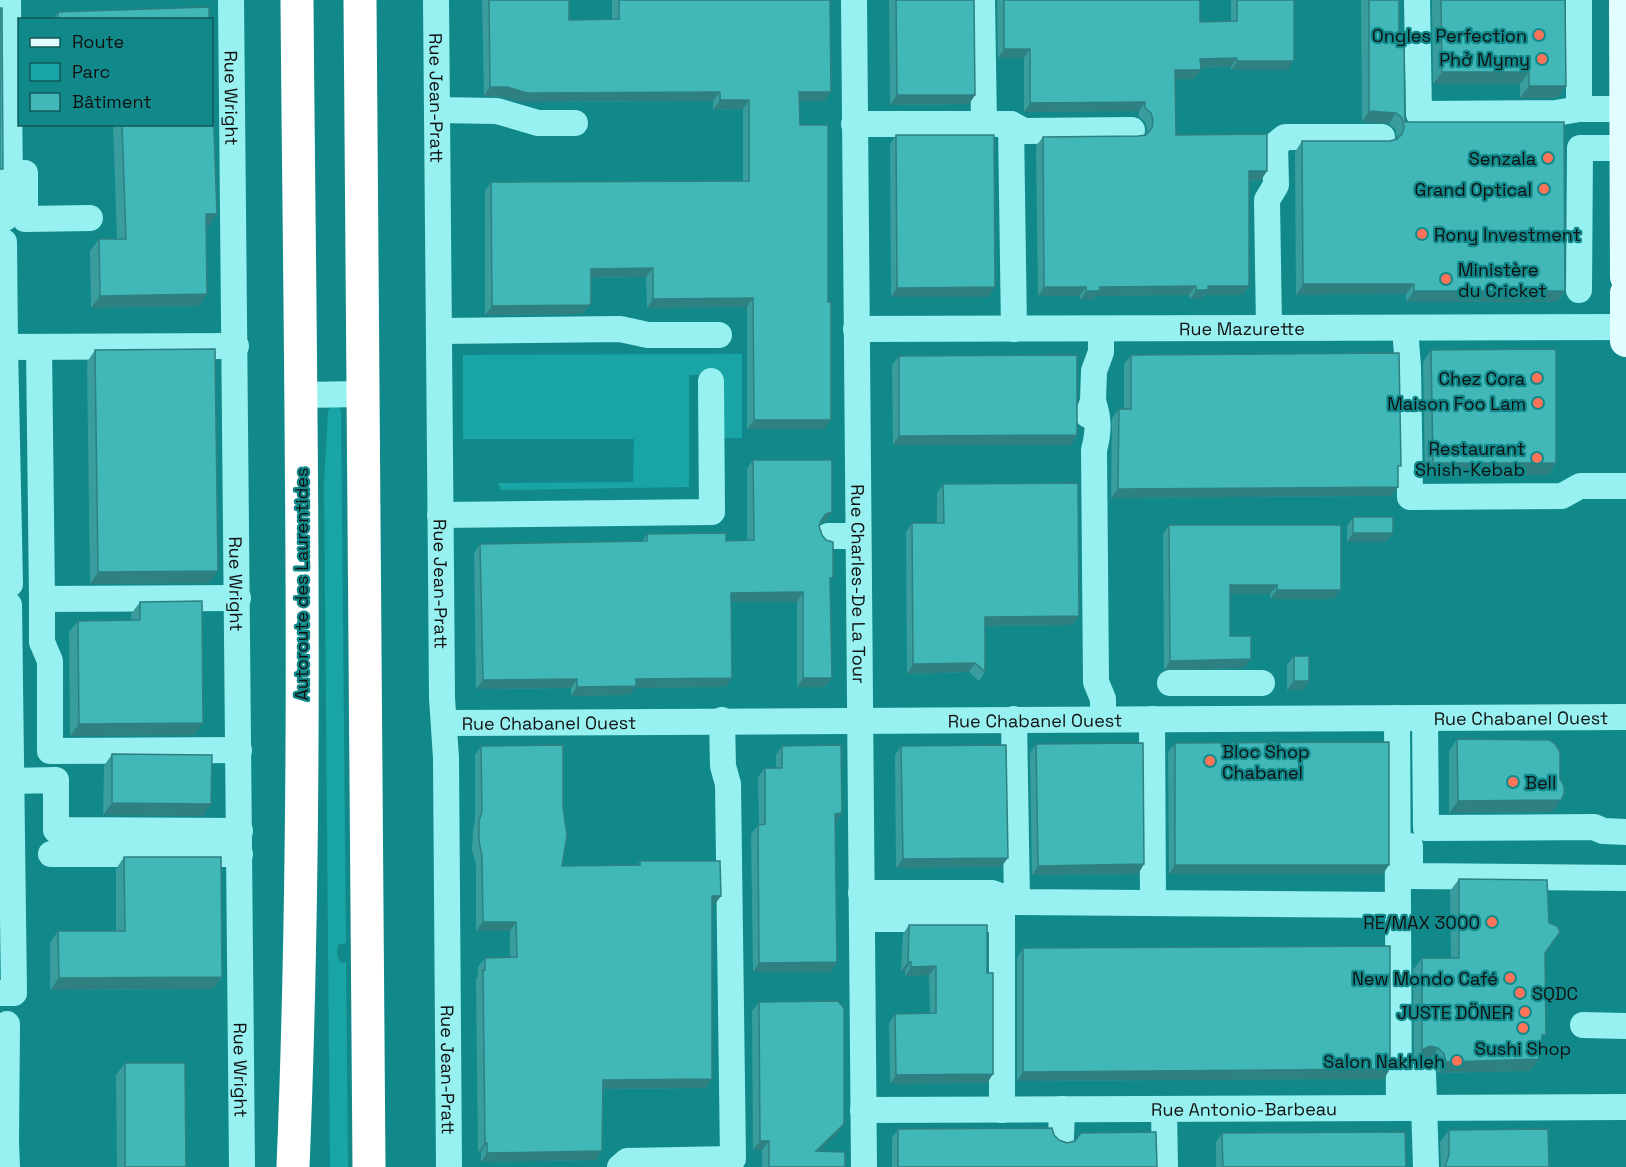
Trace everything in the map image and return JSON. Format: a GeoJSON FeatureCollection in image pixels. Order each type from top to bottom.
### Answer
{"type":"FeatureCollection","features":[{"type":"Feature","properties":{"kind":"highway","name":"Autoroute des Laurentides"},"geometry":{"type":"LineString","coordinates":[[294,1167],[300,992],[300,395],[297,0]]}},
{"type":"Feature","properties":{"kind":"highway"},"geometry":{"type":"LineString","coordinates":[[360,0],[369,1167]]}},
{"type":"Feature","properties":{"kind":"highway"},"geometry":{"type":"LineString","coordinates":[[300,992],[305,1167]]}},
{"type":"Feature","properties":{"kind":"main road"},"geometry":{"type":"LineString","coordinates":[[1625,0],[1626,277]]}},
{"type":"Feature","properties":{"kind":"main road"},"geometry":{"type":"LineString","coordinates":[[1626,293],[1626,341]]}},
{"type":"Feature","properties":{"kind":"street"},"geometry":{"type":"LineString","coordinates":[[0,218],[5,218],[10,186],[8,0]]}},
{"type":"Feature","properties":{"kind":"street"},"geometry":{"type":"LineString","coordinates":[[23,0],[23,18]]}},
{"type":"Feature","properties":{"kind":"street","name":"Rue Wright"},"geometry":{"type":"LineString","coordinates":[[231,0],[242,1167]]}},
{"type":"Feature","properties":{"kind":"street","name":"Rue Jean-Pratt"},"geometry":{"type":"LineString","coordinates":[[436,0],[449,1167]]}},
{"type":"Feature","properties":{"kind":"street","name":"Rue Charles-De La Tour"},"geometry":{"type":"LineString","coordinates":[[854,0],[864,1167]]}},
{"type":"Feature","properties":{"kind":"street"},"geometry":{"type":"LineString","coordinates":[[982,0],[984,124]]}},
{"type":"Feature","properties":{"kind":"street"},"geometry":{"type":"LineString","coordinates":[[1417,0],[1419,114],[1556,113],[1579,109],[1625,109]]}},
{"type":"Feature","properties":{"kind":"street"},"geometry":{"type":"LineString","coordinates":[[1579,0],[1579,109]]}},
{"type":"Feature","properties":{"kind":"street"},"geometry":{"type":"LineString","coordinates":[[438,111],[496,111],[538,123],[575,123]]}},
{"type":"Feature","properties":{"kind":"street"},"geometry":{"type":"LineString","coordinates":[[854,124],[1011,124],[1024,131],[1132,130]]}},
{"type":"Feature","properties":{"kind":"street"},"geometry":{"type":"LineString","coordinates":[[1011,124],[1014,329]]}},
{"type":"Feature","properties":{"kind":"street"},"geometry":{"type":"LineString","coordinates":[[24,126],[25,219],[90,218]]}},
{"type":"Feature","properties":{"kind":"street"},"geometry":{"type":"LineString","coordinates":[[1269,328],[1267,200],[1276,185],[1275,144],[1285,138],[1382,137]]}},
{"type":"Feature","properties":{"kind":"street"},"geometry":{"type":"LineString","coordinates":[[1579,290],[1580,148],[1625,148]]}},
{"type":"Feature","properties":{"kind":"street"},"geometry":{"type":"LineString","coordinates":[[0,242],[4,242],[10,584],[0,584]]}},
{"type":"Feature","properties":{"kind":"street","name":"Rue Mazurette"},"geometry":{"type":"LineString","coordinates":[[856,329],[1626,327]]}},
{"type":"Feature","properties":{"kind":"street"},"geometry":{"type":"LineString","coordinates":[[1405,328],[1408,367],[1410,497],[1562,496],[1580,486],[1626,486]]}},
{"type":"Feature","properties":{"kind":"street"},"geometry":{"type":"LineString","coordinates":[[440,331],[620,329],[648,335],[720,335]]}},
{"type":"Feature","properties":{"kind":"street"},"geometry":{"type":"LineString","coordinates":[[1101,329],[1101,352],[1093,377],[1093,400],[1099,418],[1099,433],[1094,450],[1096,682],[1103,699],[1103,719]]}},
{"type":"Feature","properties":{"kind":"street"},"geometry":{"type":"LineString","coordinates":[[5,347],[236,346]]}},
{"type":"Feature","properties":{"kind":"street"},"geometry":{"type":"LineString","coordinates":[[39,347],[42,642],[50,661],[50,751],[239,750]]}},
{"type":"Feature","properties":{"kind":"street"},"geometry":{"type":"LineString","coordinates":[[440,515],[712,512],[711,381]]}},
{"type":"Feature","properties":{"kind":"street"},"geometry":{"type":"LineString","coordinates":[[300,395],[363,394]]}},
{"type":"Feature","properties":{"kind":"street"},"geometry":{"type":"LineString","coordinates":[[7,453],[40,453]]}},
{"type":"Feature","properties":{"kind":"street"},"geometry":{"type":"LineString","coordinates":[[9,534],[41,534]]}},
{"type":"Feature","properties":{"kind":"street"},"geometry":{"type":"LineString","coordinates":[[828,536],[858,536]]}},
{"type":"Feature","properties":{"kind":"street"},"geometry":{"type":"LineString","coordinates":[[42,599],[238,598]]}},
{"type":"Feature","properties":{"kind":"street"},"geometry":{"type":"LineString","coordinates":[[0,605],[9,605],[14,993],[0,993]]}},
{"type":"Feature","properties":{"kind":"street"},"geometry":{"type":"LineString","coordinates":[[1170,683],[1262,683]]}},
{"type":"Feature","properties":{"kind":"street","name":"Rue Chabanel Ouest"},"geometry":{"type":"LineString","coordinates":[[444,723],[860,719],[1626,717]]}},
{"type":"Feature","properties":{"kind":"street"},"geometry":{"type":"LineString","coordinates":[[1411,718],[1426,828],[1594,827],[1603,831],[1626,832]]}},
{"type":"Feature","properties":{"kind":"street"},"geometry":{"type":"LineString","coordinates":[[1411,718],[1404,876],[1398,905],[1426,1167]]}},
{"type":"Feature","properties":{"kind":"street"},"geometry":{"type":"LineString","coordinates":[[1002,1110],[1014,719]]}},
{"type":"Feature","properties":{"kind":"street"},"geometry":{"type":"LineString","coordinates":[[1152,719],[1153,902]]}},
{"type":"Feature","properties":{"kind":"street"},"geometry":{"type":"LineString","coordinates":[[620,1167],[627,1161],[733,1159],[728,784],[723,766],[722,720]]}},
{"type":"Feature","properties":{"kind":"street"},"geometry":{"type":"LineString","coordinates":[[11,781],[56,780],[57,830],[240,842]]}},
{"type":"Feature","properties":{"kind":"street"},"geometry":{"type":"LineString","coordinates":[[51,854],[240,842]]}},
{"type":"Feature","properties":{"kind":"street"},"geometry":{"type":"LineString","coordinates":[[1404,876],[1626,878]]}},
{"type":"Feature","properties":{"kind":"street"},"geometry":{"type":"LineString","coordinates":[[861,893],[992,893],[1007,906]]}},
{"type":"Feature","properties":{"kind":"street"},"geometry":{"type":"LineString","coordinates":[[862,919],[1007,906],[1153,902],[1398,905]]}},
{"type":"Feature","properties":{"kind":"street"},"geometry":{"type":"LineString","coordinates":[[4,1150],[7,1024]]}},
{"type":"Feature","properties":{"kind":"street"},"geometry":{"type":"LineString","coordinates":[[1583,1026],[1626,1026]]}},
{"type":"Feature","properties":{"kind":"street"},"geometry":{"type":"LineString","coordinates":[[1420,1108],[1430,1073]]}},
{"type":"Feature","properties":{"kind":"street","name":"Rue Antonio-Barbeau"},"geometry":{"type":"LineString","coordinates":[[863,1110],[1626,1107]]}},
{"type":"Feature","properties":{"kind":"street"},"geometry":{"type":"LineString","coordinates":[[1061,1137],[1062,1109]]}},
{"type":"Feature","properties":{"kind":"street"},"geometry":{"type":"LineString","coordinates":[[1164,1109],[1165,1167]]}},
{"type":"Feature","properties":{"kind":"green space"},"geometry":{"type":"Polygon","coordinates":[[[742,354],[742,438],[722,438],[722,374],[689,375],[689,487],[501,490],[498,483],[633,482],[634,439],[463,439],[463,355],[742,354]]]}},
{"type":"Feature","properties":{"kind":"green space"},"geometry":{"type":"Polygon","coordinates":[[[330,407],[339,407],[341,412],[346,943],[338,945],[337,955],[341,963],[346,962],[348,1167],[330,1167],[324,485],[330,407]]]}},
{"type":"Feature","properties":{"kind":"building"},"geometry":{"type":"Polygon","coordinates":[[[489,0],[569,0],[569,20],[619,19],[619,0],[830,0],[831,92],[799,92],[800,125],[828,125],[831,420],[754,420],[753,298],[653,299],[653,268],[591,269],[591,303],[589,305],[492,306],[491,182],[749,181],[749,100],[720,100],[720,92],[527,93],[507,87],[490,87],[489,0]]]}},
{"type":"Feature","properties":{"kind":"building"},"geometry":{"type":"Polygon","coordinates":[[[896,0],[974,0],[975,95],[897,95],[896,0]]]}},
{"type":"Feature","properties":{"kind":"building"},"geometry":{"type":"Polygon","coordinates":[[[1004,0],[1200,0],[1200,22],[1237,21],[1237,0],[1294,0],[1294,61],[1200,59],[1201,70],[1175,70],[1176,135],[1267,134],[1267,171],[1249,171],[1249,286],[1208,286],[1208,290],[1196,290],[1196,286],[1100,287],[1100,291],[1086,291],[1086,287],[1044,287],[1043,137],[1146,135],[1152,128],[1153,120],[1151,113],[1145,108],[1145,102],[1030,103],[1030,49],[1004,49],[1004,0]]]}},
{"type":"Feature","properties":{"kind":"building"},"geometry":{"type":"Polygon","coordinates":[[[1369,0],[1399,0],[1399,43],[1404,43],[1405,122],[1564,122],[1565,291],[1414,291],[1414,284],[1303,284],[1302,141],[1390,141],[1402,134],[1404,127],[1402,118],[1396,113],[1369,111],[1369,0]]]}},
{"type":"Feature","properties":{"kind":"building"},"geometry":{"type":"Polygon","coordinates":[[[1441,0],[1565,0],[1566,86],[1529,86],[1529,72],[1442,72],[1441,0]]]}},
{"type":"Feature","properties":{"kind":"building"},"geometry":{"type":"Polygon","coordinates":[[[209,7],[209,18],[58,18],[58,12],[209,7]]]}},
{"type":"Feature","properties":{"kind":"building"},"geometry":{"type":"Polygon","coordinates":[[[0,8],[2,8],[3,169],[0,169],[0,8]]]}},
{"type":"Feature","properties":{"kind":"building"},"geometry":{"type":"Polygon","coordinates":[[[213,103],[217,214],[206,214],[207,294],[100,296],[99,239],[126,239],[122,126],[213,126],[213,103]]]}},
{"type":"Feature","properties":{"kind":"building"},"geometry":{"type":"Polygon","coordinates":[[[896,135],[994,135],[995,287],[897,288],[896,135]]]}},
{"type":"Feature","properties":{"kind":"building"},"geometry":{"type":"Polygon","coordinates":[[[215,349],[218,571],[98,572],[95,350],[215,349]]]}},
{"type":"Feature","properties":{"kind":"building"},"geometry":{"type":"Polygon","coordinates":[[[1556,349],[1556,463],[1433,463],[1431,350],[1556,349]]]}},
{"type":"Feature","properties":{"kind":"building"},"geometry":{"type":"Polygon","coordinates":[[[1399,353],[1401,466],[1398,466],[1398,487],[1118,489],[1119,409],[1131,409],[1131,355],[1399,353]]]}},
{"type":"Feature","properties":{"kind":"building"},"geometry":{"type":"Polygon","coordinates":[[[1077,355],[1077,435],[899,436],[899,356],[1077,355]]]}},
{"type":"Feature","properties":{"kind":"building"},"geometry":{"type":"Polygon","coordinates":[[[753,460],[832,460],[832,512],[826,514],[819,526],[826,540],[833,542],[833,578],[830,578],[832,678],[803,678],[803,592],[731,593],[732,678],[636,679],[636,686],[577,687],[577,679],[483,680],[480,544],[647,541],[647,534],[726,533],[726,541],[754,540],[753,460]]]}},
{"type":"Feature","properties":{"kind":"building"},"geometry":{"type":"Polygon","coordinates":[[[1078,483],[1079,616],[985,617],[985,672],[975,663],[913,664],[912,523],[944,523],[943,484],[1078,483]]]}},
{"type":"Feature","properties":{"kind":"building"},"geometry":{"type":"Polygon","coordinates":[[[1353,517],[1393,517],[1393,533],[1353,533],[1353,517]]]}},
{"type":"Feature","properties":{"kind":"building"},"geometry":{"type":"Polygon","coordinates":[[[1169,525],[1341,525],[1341,590],[1277,590],[1277,585],[1230,585],[1230,636],[1251,636],[1251,659],[1170,661],[1169,525]]]}},
{"type":"Feature","properties":{"kind":"building"},"geometry":{"type":"Polygon","coordinates":[[[202,601],[203,723],[79,724],[78,621],[140,620],[140,602],[202,601]]]}},
{"type":"Feature","properties":{"kind":"building"},"geometry":{"type":"Polygon","coordinates":[[[1294,656],[1309,656],[1309,681],[1294,681],[1294,656]]]}},
{"type":"Feature","properties":{"kind":"building"},"geometry":{"type":"Polygon","coordinates":[[[1457,739],[1549,740],[1560,752],[1560,779],[1564,786],[1561,800],[1458,801],[1457,739]]]}},
{"type":"Feature","properties":{"kind":"building"},"geometry":{"type":"Polygon","coordinates":[[[1389,742],[1389,865],[1175,865],[1175,743],[1389,742]]]}},
{"type":"Feature","properties":{"kind":"building"},"geometry":{"type":"Polygon","coordinates":[[[1143,743],[1144,864],[1038,866],[1036,744],[1143,743]]]}},
{"type":"Feature","properties":{"kind":"building"},"geometry":{"type":"Polygon","coordinates":[[[563,745],[563,808],[567,835],[562,866],[640,865],[640,861],[720,861],[721,896],[712,896],[712,1079],[603,1080],[602,1151],[487,1153],[483,970],[485,970],[485,958],[517,957],[516,922],[483,922],[482,856],[479,841],[479,821],[482,812],[481,746],[563,745]]]}},
{"type":"Feature","properties":{"kind":"building"},"geometry":{"type":"Polygon","coordinates":[[[841,745],[842,813],[835,814],[837,962],[759,963],[758,825],[765,824],[765,768],[782,768],[782,746],[841,745]]]}},
{"type":"Feature","properties":{"kind":"building"},"geometry":{"type":"Polygon","coordinates":[[[1006,745],[1008,858],[903,859],[901,746],[1006,745]]]}},
{"type":"Feature","properties":{"kind":"building"},"geometry":{"type":"Polygon","coordinates":[[[112,754],[212,755],[211,804],[112,803],[112,754]]]}},
{"type":"Feature","properties":{"kind":"building"},"geometry":{"type":"Polygon","coordinates":[[[124,857],[221,857],[222,977],[59,978],[58,931],[125,931],[124,857]]]}},
{"type":"Feature","properties":{"kind":"building"},"geometry":{"type":"Polygon","coordinates":[[[1459,879],[1547,880],[1549,923],[1557,926],[1560,932],[1545,953],[1546,1035],[1542,1035],[1541,1056],[1538,1059],[1446,1062],[1444,1054],[1438,1048],[1430,1046],[1422,1050],[1422,958],[1459,958],[1459,879]]]}},
{"type":"Feature","properties":{"kind":"building"},"geometry":{"type":"Polygon","coordinates":[[[909,925],[987,925],[987,973],[993,973],[993,1074],[896,1075],[895,1014],[936,1013],[936,966],[911,967],[911,962],[908,962],[909,925]]]}},
{"type":"Feature","properties":{"kind":"building"},"geometry":{"type":"Polygon","coordinates":[[[1390,946],[1390,1069],[1023,1072],[1023,948],[1390,946]]]}},
{"type":"Feature","properties":{"kind":"building"},"geometry":{"type":"Polygon","coordinates":[[[838,1001],[844,1008],[844,1124],[816,1151],[845,1152],[845,1167],[769,1167],[769,1141],[760,1141],[759,1002],[838,1001]]]}},
{"type":"Feature","properties":{"kind":"building"},"geometry":{"type":"Polygon","coordinates":[[[125,1063],[185,1063],[186,1167],[125,1167],[125,1063]]]}},
{"type":"Feature","properties":{"kind":"building"},"geometry":{"type":"Polygon","coordinates":[[[1052,1128],[1059,1140],[1067,1143],[1075,1141],[1081,1133],[1156,1132],[1157,1167],[898,1167],[898,1129],[1052,1128]]]}},
{"type":"Feature","properties":{"kind":"building"},"geometry":{"type":"Polygon","coordinates":[[[1548,1129],[1549,1167],[1445,1167],[1449,1155],[1449,1130],[1548,1129]]]}},
{"type":"Feature","properties":{"kind":"building"},"geometry":{"type":"Polygon","coordinates":[[[1405,1132],[1406,1167],[1223,1167],[1222,1133],[1405,1132]]]}},
{"type":"Feature","properties":{"kind":"place","name":"Ongles Perfection"},"geometry":{"type":"Point","coordinates":[1539,35]}},
{"type":"Feature","properties":{"kind":"place","name":"Phở Mymy"},"geometry":{"type":"Point","coordinates":[1542,59]}},
{"type":"Feature","properties":{"kind":"place","name":"Senzala"},"geometry":{"type":"Point","coordinates":[1548,158]}},
{"type":"Feature","properties":{"kind":"place","name":"Grand Optical"},"geometry":{"type":"Point","coordinates":[1544,189]}},
{"type":"Feature","properties":{"kind":"place","name":"Rony Investment"},"geometry":{"type":"Point","coordinates":[1422,234]}},
{"type":"Feature","properties":{"kind":"place","name":"Ministère du Cricket"},"geometry":{"type":"Point","coordinates":[1446,279]}},
{"type":"Feature","properties":{"kind":"place","name":"Chez Cora"},"geometry":{"type":"Point","coordinates":[1537,378]}},
{"type":"Feature","properties":{"kind":"place","name":"Maison Foo Lam"},"geometry":{"type":"Point","coordinates":[1538,403]}},
{"type":"Feature","properties":{"kind":"place","name":"Restaurant Shish-Kebab"},"geometry":{"type":"Point","coordinates":[1537,458]}},
{"type":"Feature","properties":{"kind":"place","name":"Bloc Shop Chabanel"},"geometry":{"type":"Point","coordinates":[1210,761]}},
{"type":"Feature","properties":{"kind":"place","name":"Bell"},"geometry":{"type":"Point","coordinates":[1513,782]}},
{"type":"Feature","properties":{"kind":"place","name":"RE/MAX 3000"},"geometry":{"type":"Point","coordinates":[1492,922]}},
{"type":"Feature","properties":{"kind":"place","name":"New Mondo Café"},"geometry":{"type":"Point","coordinates":[1510,978]}},
{"type":"Feature","properties":{"kind":"place","name":"SQDC"},"geometry":{"type":"Point","coordinates":[1520,993]}},
{"type":"Feature","properties":{"kind":"place","name":"JUSTE DÖNER"},"geometry":{"type":"Point","coordinates":[1525,1012]}},
{"type":"Feature","properties":{"kind":"place","name":"Sushi Shop"},"geometry":{"type":"Point","coordinates":[1523,1028]}},
{"type":"Feature","properties":{"kind":"place","name":"Salon Nakhleh"},"geometry":{"type":"Point","coordinates":[1457,1061]}}]}
